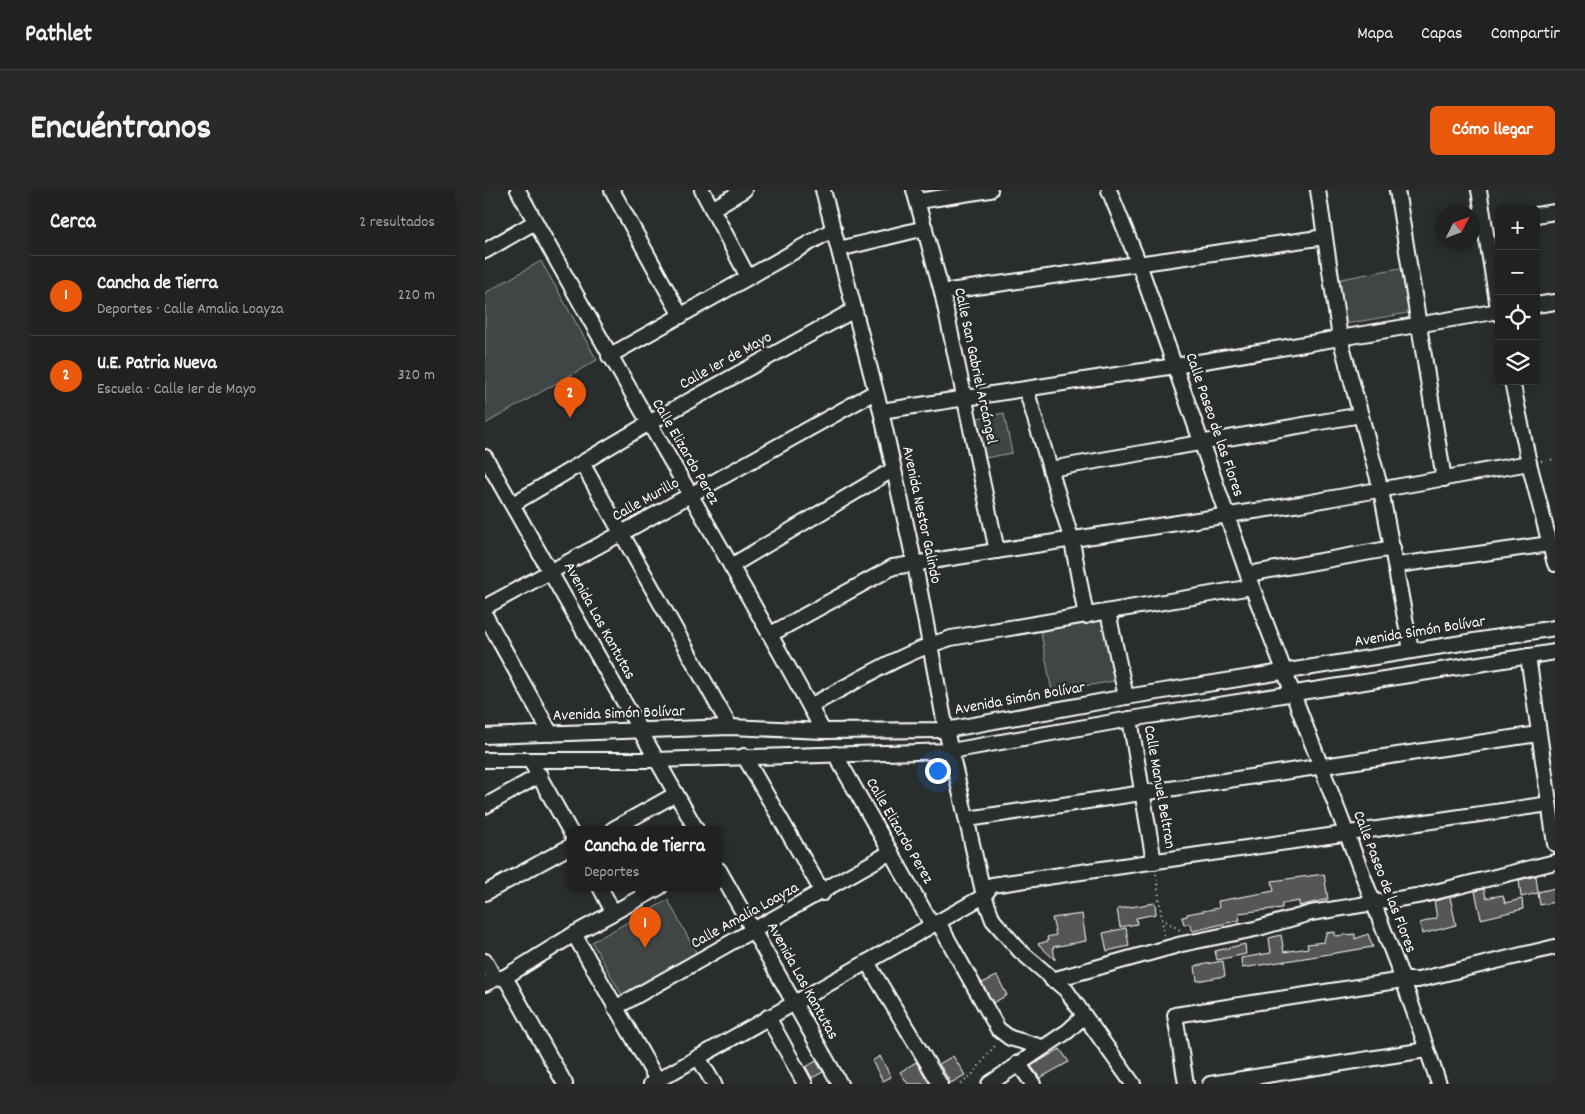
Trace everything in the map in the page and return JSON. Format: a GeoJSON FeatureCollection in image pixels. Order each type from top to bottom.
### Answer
{"type":"FeatureCollection","features":[{"type":"Feature","properties":{"kind":"street","name":"Calle Elizardo Perez"},"geometry":{"type":"LineString","coordinates":[[517,190],[609,356],[771,634],[823,731]]}},
{"type":"Feature","properties":{"kind":"street"},"geometry":{"type":"LineString","coordinates":[[612,190],[681,316]]}},
{"type":"Feature","properties":{"kind":"street"},"geometry":{"type":"LineString","coordinates":[[702,190],[748,277]]}},
{"type":"Feature","properties":{"kind":"street"},"geometry":{"type":"LineString","coordinates":[[712,209],[744,190]]}},
{"type":"Feature","properties":{"kind":"street","name":"Avenida Nestor Galindo"},"geometry":{"type":"LineString","coordinates":[[823,190],[881,411],[915,565],[928,645],[951,751]]}},
{"type":"Feature","properties":{"kind":"street"},"geometry":{"type":"LineString","coordinates":[[916,196],[990,190]]}},
{"type":"Feature","properties":{"kind":"street","name":"Calle Paseo de las Flores"},"geometry":{"type":"LineString","coordinates":[[1109,190],[1139,264],[1250,580],[1403,980],[1439,1084]]}},
{"type":"Feature","properties":{"kind":"street"},"geometry":{"type":"LineString","coordinates":[[1318,190],[1339,338],[1381,490],[1397,565],[1411,650]]}},
{"type":"Feature","properties":{"kind":"street"},"geometry":{"type":"LineString","coordinates":[[1397,190],[1444,479]]}},
{"type":"Feature","properties":{"kind":"street"},"geometry":{"type":"LineString","coordinates":[[1479,190],[1492,223],[1498,295]]}},
{"type":"Feature","properties":{"kind":"street","name":"Calle San Gabriel Arcángel"},"geometry":{"type":"LineString","coordinates":[[916,196],[942,292],[997,551]]}},
{"type":"Feature","properties":{"kind":"street"},"geometry":{"type":"LineString","coordinates":[[1540,214],[1555,212]]}},
{"type":"Feature","properties":{"kind":"street"},"geometry":{"type":"LineString","coordinates":[[485,251],[535,222]]}},
{"type":"Feature","properties":{"kind":"street"},"geometry":{"type":"LineString","coordinates":[[839,249],[925,228]]}},
{"type":"Feature","properties":{"kind":"street"},"geometry":{"type":"LineString","coordinates":[[609,356],[834,229]]}},
{"type":"Feature","properties":{"kind":"street"},"geometry":{"type":"LineString","coordinates":[[942,292],[1325,237]]}},
{"type":"Feature","properties":{"kind":"street"},"geometry":{"type":"LineString","coordinates":[[1540,304],[1555,302]]}},
{"type":"Feature","properties":{"kind":"street","name":"Calle 1er de Mayo"},"geometry":{"type":"LineString","coordinates":[[513,504],[649,423],[854,310]]}},
{"type":"Feature","properties":{"kind":"street"},"geometry":{"type":"LineString","coordinates":[[881,411],[1175,366],[1495,313]]}},
{"type":"Feature","properties":{"kind":"street"},"geometry":{"type":"LineString","coordinates":[[1513,385],[1529,463],[1555,564]]}},
{"type":"Feature","properties":{"kind":"street"},"geometry":{"type":"LineString","coordinates":[[1026,389],[1073,541],[1086,616]]}},
{"type":"Feature","properties":{"kind":"street","name":"Calle Murillo"},"geometry":{"type":"LineString","coordinates":[[485,607],[623,533],[875,392]]}},
{"type":"Feature","properties":{"kind":"street"},"geometry":{"type":"LineString","coordinates":[[1050,469],[1361,415]]}},
{"type":"Feature","properties":{"kind":"street","name":"Avenida Las Kantutas"},"geometry":{"type":"LineString","coordinates":[[485,457],[551,571],[655,760],[694,826]]}},
{"type":"Feature","properties":{"kind":"street"},"geometry":{"type":"LineString","coordinates":[[582,463],[623,533],[730,728]]}},
{"type":"Feature","properties":{"kind":"street"},"geometry":{"type":"LineString","coordinates":[[771,634],[893,567],[1073,541],[1381,490],[1529,463]]}},
{"type":"Feature","properties":{"kind":"street"},"geometry":{"type":"LineString","coordinates":[[731,566],[893,469]]}},
{"type":"Feature","properties":{"kind":"street"},"geometry":{"type":"LineString","coordinates":[[1397,565],[1550,544]]}},
{"type":"Feature","properties":{"kind":"street"},"geometry":{"type":"LineString","coordinates":[[810,706],[928,645],[951,638],[1108,612],[1393,548]]}},
{"type":"Feature","properties":{"kind":"street"},"geometry":{"type":"LineString","coordinates":[[1108,612],[1126,697]]}},
{"type":"Feature","properties":{"kind":"street"},"geometry":{"type":"LineString","coordinates":[[485,615],[551,734]]}},
{"type":"Feature","properties":{"kind":"street","name":"Avenida Simón Bolívar"},"geometry":{"type":"LineString","coordinates":[[485,736],[638,729],[946,730],[1126,697],[1555,628]]}},
{"type":"Feature","properties":{"kind":"street"},"geometry":{"type":"LineString","coordinates":[[485,760],[655,760],[951,751],[1130,719],[1555,652]]}},
{"type":"Feature","properties":{"kind":"street"},"geometry":{"type":"LineString","coordinates":[[1528,656],[1555,844]]}},
{"type":"Feature","properties":{"kind":"street","name":"Calle Manuel Beltran"},"geometry":{"type":"LineString","coordinates":[[1130,719],[1144,792],[1154,862]]}},
{"type":"Feature","properties":{"kind":"street"},"geometry":{"type":"LineString","coordinates":[[968,819],[1538,734]]}},
{"type":"Feature","properties":{"kind":"street"},"geometry":{"type":"LineString","coordinates":[[951,751],[984,896],[993,920],[1020,951],[1066,990],[1133,1084]]}},
{"type":"Feature","properties":{"kind":"street","name":"Calle Elizardo Perez"},"geometry":{"type":"LineString","coordinates":[[835,754],[891,852],[998,1030],[1003,1034]]}},
{"type":"Feature","properties":{"kind":"street"},"geometry":{"type":"LineString","coordinates":[[744,756],[823,893]]}},
{"type":"Feature","properties":{"kind":"street"},"geometry":{"type":"LineString","coordinates":[[530,760],[567,826]]}},
{"type":"Feature","properties":{"kind":"street"},"geometry":{"type":"LineString","coordinates":[[485,806],[540,775]]}},
{"type":"Feature","properties":{"kind":"street"},"geometry":{"type":"LineString","coordinates":[[618,826],[676,794]]}},
{"type":"Feature","properties":{"kind":"street"},"geometry":{"type":"LineString","coordinates":[[574,934],[654,1082],[984,896],[992,885],[1549,804]]}},
{"type":"Feature","properties":{"kind":"street"},"geometry":{"type":"LineString","coordinates":[[485,893],[567,848]]}},
{"type":"Feature","properties":{"kind":"street","name":"Calle Amalia Loayza"},"geometry":{"type":"LineString","coordinates":[[615,1008],[823,893],[891,852]]}},
{"type":"Feature","properties":{"kind":"street"},"geometry":{"type":"LineString","coordinates":[[1052,980],[1197,941],[1332,908],[1423,895],[1555,862]]}},
{"type":"Feature","properties":{"kind":"street","name":"Avenida Las Kantutas"},"geometry":{"type":"LineString","coordinates":[[722,875],[840,1084]]}},
{"type":"Feature","properties":{"kind":"street"},"geometry":{"type":"LineString","coordinates":[[602,891],[613,912]]}},
{"type":"Feature","properties":{"kind":"street"},"geometry":{"type":"LineString","coordinates":[[495,980],[652,891]]}},
{"type":"Feature","properties":{"kind":"street"},"geometry":{"type":"LineString","coordinates":[[1186,1084],[1175,1015],[1403,980],[1418,980],[1555,947]]}},
{"type":"Feature","properties":{"kind":"street"},"geometry":{"type":"LineString","coordinates":[[485,961],[495,980],[565,1084]]}},
{"type":"Feature","properties":{"kind":"street"},"geometry":{"type":"LineString","coordinates":[[867,962],[940,1084]]}},
{"type":"Feature","properties":{"kind":"street"},"geometry":{"type":"LineString","coordinates":[[989,1084],[1068,1030],[1084,1016]]}},
{"type":"Feature","properties":{"kind":"street"},"geometry":{"type":"LineString","coordinates":[[768,1018],[805,1084]]}},
{"type":"Feature","properties":{"kind":"street"},"geometry":{"type":"LineString","coordinates":[[1003,1034],[1019,1042],[1042,1047]]}},
{"type":"Feature","properties":{"kind":"street"},"geometry":{"type":"LineString","coordinates":[[1210,1084],[1426,1050]]}},
{"type":"Feature","properties":{"kind":"street"},"geometry":{"type":"LineString","coordinates":[[698,1057],[713,1084]]}},
{"type":"Feature","properties":{"kind":"street"},"geometry":{"type":"LineString","coordinates":[[1018,1063],[1033,1084]]}},
{"type":"Feature","properties":{"kind":"path"},"geometry":{"type":"LineString","coordinates":[[1154,862],[1166,949]]}},
{"type":"Feature","properties":{"kind":"path"},"geometry":{"type":"LineString","coordinates":[[1162,919],[1197,941]]}},
{"type":"Feature","properties":{"kind":"path"},"geometry":{"type":"LineString","coordinates":[[961,1084],[972,1075],[1003,1034]]}},
{"type":"Feature","properties":{"kind":"shaded area"},"geometry":{"type":"Polygon","coordinates":[[[541,261],[597,360],[485,424],[485,293],[541,261]]]}},
{"type":"Feature","properties":{"kind":"shaded area"},"geometry":{"type":"Polygon","coordinates":[[[1405,267],[1413,312],[1345,324],[1336,280],[1405,267]]]}},
{"type":"Feature","properties":{"kind":"shaded area"},"geometry":{"type":"Polygon","coordinates":[[[1004,413],[1012,453],[985,458],[978,418],[1004,413]]]}},
{"type":"Feature","properties":{"kind":"shaded area"},"geometry":{"type":"Polygon","coordinates":[[[1102,618],[1114,681],[1052,692],[1040,628],[1102,618]]]}},
{"type":"Feature","properties":{"kind":"shaded area"},"geometry":{"type":"Polygon","coordinates":[[[668,900],[697,954],[622,995],[592,942],[668,900]]]}},
{"type":"Feature","properties":{"kind":"building"},"geometry":{"type":"Polygon","coordinates":[[[1324,874],[1328,899],[1299,906],[1299,901],[1282,904],[1282,908],[1238,913],[1240,920],[1193,931],[1189,924],[1184,925],[1182,917],[1187,916],[1187,914],[1219,908],[1218,901],[1274,891],[1272,881],[1324,874]]]}},
{"type":"Feature","properties":{"kind":"building"},"geometry":{"type":"Polygon","coordinates":[[[1536,876],[1538,892],[1555,888],[1555,902],[1540,905],[1538,893],[1521,897],[1519,880],[1536,876]]]}},
{"type":"Feature","properties":{"kind":"building"},"geometry":{"type":"Polygon","coordinates":[[[1484,889],[1486,898],[1503,895],[1505,903],[1522,899],[1523,909],[1481,919],[1475,891],[1484,889]]]}},
{"type":"Feature","properties":{"kind":"building"},"geometry":{"type":"Polygon","coordinates":[[[1450,897],[1456,925],[1422,934],[1420,923],[1437,918],[1434,901],[1450,897]]]}},
{"type":"Feature","properties":{"kind":"building"},"geometry":{"type":"Polygon","coordinates":[[[1155,903],[1156,914],[1136,918],[1137,924],[1120,927],[1117,909],[1155,903]]]}},
{"type":"Feature","properties":{"kind":"building"},"geometry":{"type":"Polygon","coordinates":[[[1082,914],[1086,941],[1053,947],[1055,960],[1038,944],[1048,941],[1047,937],[1056,935],[1052,918],[1082,914]]]}},
{"type":"Feature","properties":{"kind":"building"},"geometry":{"type":"Polygon","coordinates":[[[1126,928],[1129,946],[1107,951],[1103,933],[1126,928]]]}},
{"type":"Feature","properties":{"kind":"building"},"geometry":{"type":"Polygon","coordinates":[[[1335,932],[1335,936],[1355,934],[1355,939],[1368,934],[1373,947],[1242,968],[1241,958],[1271,953],[1269,938],[1281,935],[1284,952],[1308,948],[1307,944],[1324,942],[1326,933],[1335,932]]]}},
{"type":"Feature","properties":{"kind":"building"},"geometry":{"type":"Polygon","coordinates":[[[1245,944],[1246,954],[1217,960],[1215,951],[1245,944]]]}},
{"type":"Feature","properties":{"kind":"building"},"geometry":{"type":"Polygon","coordinates":[[[1223,961],[1225,976],[1197,981],[1195,966],[1223,961]]]}},
{"type":"Feature","properties":{"kind":"building"},"geometry":{"type":"Polygon","coordinates":[[[997,976],[1007,995],[993,1003],[982,983],[997,976]]]}},
{"type":"Feature","properties":{"kind":"building"},"geometry":{"type":"Polygon","coordinates":[[[1060,1049],[1069,1062],[1040,1078],[1031,1066],[1060,1049]]]}},
{"type":"Feature","properties":{"kind":"building"},"geometry":{"type":"Polygon","coordinates":[[[880,1056],[891,1077],[883,1081],[872,1061],[880,1056]]]}},
{"type":"Feature","properties":{"kind":"building"},"geometry":{"type":"Polygon","coordinates":[[[953,1056],[965,1075],[951,1083],[939,1064],[953,1056]]]}},
{"type":"Feature","properties":{"kind":"building"},"geometry":{"type":"Polygon","coordinates":[[[816,1061],[823,1072],[812,1078],[806,1067],[816,1061]]]}},
{"type":"Feature","properties":{"kind":"building"},"geometry":{"type":"Polygon","coordinates":[[[916,1062],[930,1084],[908,1084],[900,1072],[916,1062]]]}},
{"type":"Feature","properties":{"kind":"place","name":"U.E. Patria Nueva"},"geometry":{"type":"Point","coordinates":[570,418]}},
{"type":"Feature","properties":{"kind":"place","name":"Cancha de Tierra"},"geometry":{"type":"Point","coordinates":[645,948]}}]}
